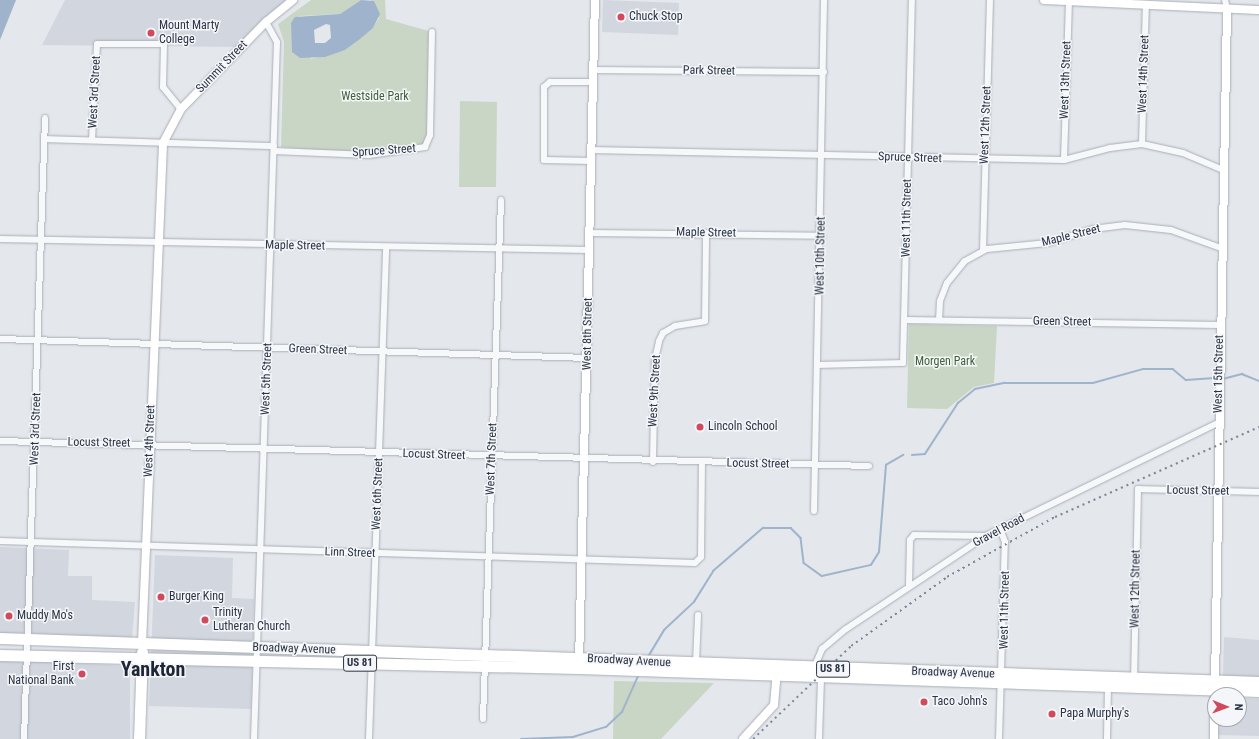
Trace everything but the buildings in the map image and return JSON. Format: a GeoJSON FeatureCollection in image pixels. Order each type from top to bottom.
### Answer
{"type":"FeatureCollection","features":[{"type":"Feature","properties":{"kind":"highway","name":"Broadway Avenue"},"geometry":{"type":"LineString","coordinates":[[0,638],[257,648],[372,657],[579,663],[816,675],[1002,679],[1134,684],[1215,685],[1259,682]]}},
{"type":"Feature","properties":{"kind":"highway","name":"West 4th Street"},"geometry":{"type":"LineString","coordinates":[[139,739],[142,643]]}},
{"type":"Feature","properties":{"kind":"highway","name":"Broadway Avenue"},"geometry":{"type":"LineString","coordinates":[[0,655],[256,662],[372,657]]}},
{"type":"Feature","properties":{"kind":"highway","name":"Broadway Avenue"},"geometry":{"type":"LineString","coordinates":[[1215,685],[1259,691]]}},
{"type":"Feature","properties":{"kind":"street","name":"Summit Street"},"geometry":{"type":"LineString","coordinates":[[163,143],[182,110],[266,22],[293,0]]}},
{"type":"Feature","properties":{"kind":"street","name":"West 8th Street"},"geometry":{"type":"LineString","coordinates":[[579,663],[595,0]]}},
{"type":"Feature","properties":{"kind":"street","name":"West 10th Street"},"geometry":{"type":"LineString","coordinates":[[814,511],[817,466],[822,236],[824,0]]}},
{"type":"Feature","properties":{"kind":"street","name":"West 11th Street"},"geometry":{"type":"LineString","coordinates":[[819,364],[903,363],[912,0]]}},
{"type":"Feature","properties":{"kind":"street","name":"West 12th Street"},"geometry":{"type":"LineString","coordinates":[[983,250],[990,0]]}},
{"type":"Feature","properties":{"kind":"street"},"geometry":{"type":"LineString","coordinates":[[1044,0],[1146,5],[1167,2],[1227,9],[1259,10]]}},
{"type":"Feature","properties":{"kind":"street"},"geometry":{"type":"LineString","coordinates":[[1226,0],[1227,9]]}},
{"type":"Feature","properties":{"kind":"street","name":"West 13th Street"},"geometry":{"type":"LineString","coordinates":[[1064,160],[1069,1]]}},
{"type":"Feature","properties":{"kind":"street","name":"West 14th Street"},"geometry":{"type":"LineString","coordinates":[[1142,144],[1146,5]]}},
{"type":"Feature","properties":{"kind":"street","name":"West 15th Street"},"geometry":{"type":"LineString","coordinates":[[1214,739],[1219,359],[1227,9]]}},
{"type":"Feature","properties":{"kind":"street","name":"West 5th Street"},"geometry":{"type":"LineString","coordinates":[[254,739],[277,42],[266,22]]}},
{"type":"Feature","properties":{"kind":"street","name":"Spruce Street"},"geometry":{"type":"LineString","coordinates":[[46,139],[163,143],[370,155],[425,147],[430,134],[432,32]]}},
{"type":"Feature","properties":{"kind":"street","name":"West 3rd Street"},"geometry":{"type":"LineString","coordinates":[[92,140],[97,44],[164,44],[163,87],[182,110]]}},
{"type":"Feature","properties":{"kind":"street","name":"Park Street"},"geometry":{"type":"LineString","coordinates":[[594,70],[824,72]]}},
{"type":"Feature","properties":{"kind":"street"},"geometry":{"type":"LineString","coordinates":[[591,161],[544,160],[544,84],[593,82]]}},
{"type":"Feature","properties":{"kind":"street","name":"West 3rd Street"},"geometry":{"type":"LineString","coordinates":[[24,739],[43,240],[46,139],[45,118]]}},
{"type":"Feature","properties":{"kind":"street","name":"West 4th Street"},"geometry":{"type":"LineString","coordinates":[[142,643],[157,243],[163,143]]}},
{"type":"Feature","properties":{"kind":"street","name":"Spruce Street"},"geometry":{"type":"LineString","coordinates":[[591,150],[985,160],[1064,160],[1110,148],[1142,144],[1183,153],[1223,170]]}},
{"type":"Feature","properties":{"kind":"street","name":"West 7th Street"},"geometry":{"type":"LineString","coordinates":[[483,719],[501,200]]}},
{"type":"Feature","properties":{"kind":"street","name":"Maple Street"},"geometry":{"type":"LineString","coordinates":[[940,320],[940,301],[947,283],[965,261],[983,250],[1048,243],[1093,229],[1125,225],[1171,230],[1221,248]]}},
{"type":"Feature","properties":{"kind":"street","name":"Maple Street"},"geometry":{"type":"LineString","coordinates":[[590,233],[706,232],[822,236]]}},
{"type":"Feature","properties":{"kind":"street","name":"West 9th Street"},"geometry":{"type":"LineString","coordinates":[[653,462],[655,359],[659,341],[663,332],[675,326],[705,321],[706,232]]}},
{"type":"Feature","properties":{"kind":"street","name":"Maple Street"},"geometry":{"type":"LineString","coordinates":[[0,239],[271,246],[589,250]]}},
{"type":"Feature","properties":{"kind":"street","name":"West 6th Street"},"geometry":{"type":"LineString","coordinates":[[369,739],[386,248]]}},
{"type":"Feature","properties":{"kind":"street","name":"Green Street"},"geometry":{"type":"LineString","coordinates":[[905,320],[1220,325]]}},
{"type":"Feature","properties":{"kind":"street","name":"Green Street"},"geometry":{"type":"LineString","coordinates":[[0,339],[587,358]]}},
{"type":"Feature","properties":{"kind":"street","name":"Gravel Road"},"geometry":{"type":"LineString","coordinates":[[816,675],[817,654],[827,644],[909,584],[986,536],[1218,423]]}},
{"type":"Feature","properties":{"kind":"street","name":"Locust Street"},"geometry":{"type":"LineString","coordinates":[[0,441],[149,444],[264,450],[653,462],[869,466]]}},
{"type":"Feature","properties":{"kind":"street","name":"Linn Street"},"geometry":{"type":"LineString","coordinates":[[0,541],[146,547],[581,560],[699,561],[702,463]]}},
{"type":"Feature","properties":{"kind":"street","name":"West 12th Street"},"geometry":{"type":"LineString","coordinates":[[1134,684],[1138,489]]}},
{"type":"Feature","properties":{"kind":"street","name":"Locust Street"},"geometry":{"type":"LineString","coordinates":[[1138,489],[1259,492]]}},
{"type":"Feature","properties":{"kind":"street","name":"West 11th Street"},"geometry":{"type":"LineString","coordinates":[[999,739],[1006,542],[1000,529]]}},
{"type":"Feature","properties":{"kind":"street"},"geometry":{"type":"LineString","coordinates":[[909,584],[910,540],[914,535],[986,536]]}},
{"type":"Feature","properties":{"kind":"street"},"geometry":{"type":"LineString","coordinates":[[696,668],[698,615]]}},
{"type":"Feature","properties":{"kind":"street"},"geometry":{"type":"LineString","coordinates":[[743,739],[774,705],[777,672]]}},
{"type":"Feature","properties":{"kind":"street"},"geometry":{"type":"LineString","coordinates":[[816,675],[819,739]]}},
{"type":"Feature","properties":{"kind":"street"},"geometry":{"type":"LineString","coordinates":[[1107,739],[1108,683]]}},
{"type":"Feature","properties":{"kind":"shaded area","name":"Mount Marty College"},"geometry":{"type":"Polygon","coordinates":[[[65,0],[293,0],[241,47],[42,45],[65,0]]]}},
{"type":"Feature","properties":{"kind":"shaded area"},"geometry":{"type":"Polygon","coordinates":[[[603,0],[679,3],[678,35],[602,32],[603,0]]]}},
{"type":"Feature","properties":{"kind":"shaded area"},"geometry":{"type":"Polygon","coordinates":[[[0,547],[69,550],[68,576],[92,576],[92,600],[135,602],[132,638],[0,635],[0,547]]]}},
{"type":"Feature","properties":{"kind":"shaded area"},"geometry":{"type":"Polygon","coordinates":[[[155,555],[233,558],[232,598],[254,599],[251,709],[149,706],[155,555]]]}},
{"type":"Feature","properties":{"kind":"shaded area"},"geometry":{"type":"Polygon","coordinates":[[[1224,637],[1259,640],[1259,679],[1223,678],[1224,637]]]}},
{"type":"Feature","properties":{"kind":"shaded area"},"geometry":{"type":"Polygon","coordinates":[[[0,660],[130,666],[130,739],[0,739],[0,660]]]}},
{"type":"Feature","properties":{"kind":"shaded area"},"geometry":{"type":"Polygon","coordinates":[[[1247,698],[1259,699],[1259,736],[1218,735],[1218,727],[1247,727],[1247,698]]]}},
{"type":"Feature","properties":{"kind":"green space","name":"Westside Park"},"geometry":{"type":"Polygon","coordinates":[[[311,0],[361,0],[340,14],[299,16],[311,59],[345,50],[373,28],[379,18],[371,0],[385,0],[386,19],[432,32],[430,135],[420,149],[369,155],[281,147],[284,42],[278,24],[311,0]]]}},
{"type":"Feature","properties":{"kind":"green space"},"geometry":{"type":"Polygon","coordinates":[[[460,101],[497,102],[496,187],[459,187],[460,101]]]}},
{"type":"Feature","properties":{"kind":"green space","name":"Morgen Park"},"geometry":{"type":"Polygon","coordinates":[[[909,324],[997,326],[994,383],[974,387],[947,409],[907,408],[909,324]]]}},
{"type":"Feature","properties":{"kind":"green space"},"geometry":{"type":"Polygon","coordinates":[[[614,681],[714,683],[661,739],[613,739],[614,681]]]}},
{"type":"Feature","properties":{"kind":"water"},"geometry":{"type":"Polygon","coordinates":[[[0,0],[16,0],[0,40],[0,0]]]}},
{"type":"Feature","properties":{"kind":"water"},"geometry":{"type":"Polygon","coordinates":[[[361,0],[374,1],[380,14],[373,28],[345,50],[325,57],[300,58],[292,52],[291,23],[295,17],[340,14],[361,0]],[[326,24],[314,30],[315,43],[325,43],[331,38],[330,25],[326,24]]]}},
{"type":"Feature","properties":{"kind":"waterway"},"geometry":{"type":"LineString","coordinates":[[912,455],[925,454],[958,403],[975,389],[1004,383],[1093,383],[1143,369],[1173,369],[1186,380],[1218,378]]}},
{"type":"Feature","properties":{"kind":"waterway"},"geometry":{"type":"LineString","coordinates":[[1223,379],[1242,374],[1259,381]]}},
{"type":"Feature","properties":{"kind":"waterway"},"geometry":{"type":"LineString","coordinates":[[648,657],[664,630],[694,602],[713,571],[763,528],[791,528],[801,538],[804,563],[822,576],[871,565],[879,552],[886,465],[903,455]]}},
{"type":"Feature","properties":{"kind":"waterway"},"geometry":{"type":"LineString","coordinates":[[521,739],[573,737],[606,727],[622,712],[639,674]]}},
{"type":"Feature","properties":{"kind":"railway"},"geometry":{"type":"LineString","coordinates":[[753,739],[851,646],[947,577],[1055,517],[1259,427]]}},
{"type":"Feature","properties":{"kind":"place","name":"Chuck Stop"},"geometry":{"type":"Point","coordinates":[621,17]}},
{"type":"Feature","properties":{"kind":"place","name":"Mount Marty College"},"geometry":{"type":"Point","coordinates":[151,33]}},
{"type":"Feature","properties":{"kind":"place","name":"Lincoln School"},"geometry":{"type":"Point","coordinates":[700,427]}},
{"type":"Feature","properties":{"kind":"place","name":"Burger King"},"geometry":{"type":"Point","coordinates":[161,597]}},
{"type":"Feature","properties":{"kind":"place","name":"Muddy Mo's"},"geometry":{"type":"Point","coordinates":[9,616]}},
{"type":"Feature","properties":{"kind":"place","name":"Trinity Lutheran Church"},"geometry":{"type":"Point","coordinates":[205,620]}},
{"type":"Feature","properties":{"kind":"place","name":"First National Bank"},"geometry":{"type":"Point","coordinates":[82,674]}},
{"type":"Feature","properties":{"kind":"place","name":"Taco John's"},"geometry":{"type":"Point","coordinates":[924,702]}},
{"type":"Feature","properties":{"kind":"place","name":"Papa Murphy's"},"geometry":{"type":"Point","coordinates":[1052,714]}},
{"type":"Feature","properties":{"kind":"district","name":"Yankton"},"geometry":{"type":"Point","coordinates":[153,669]}}]}
